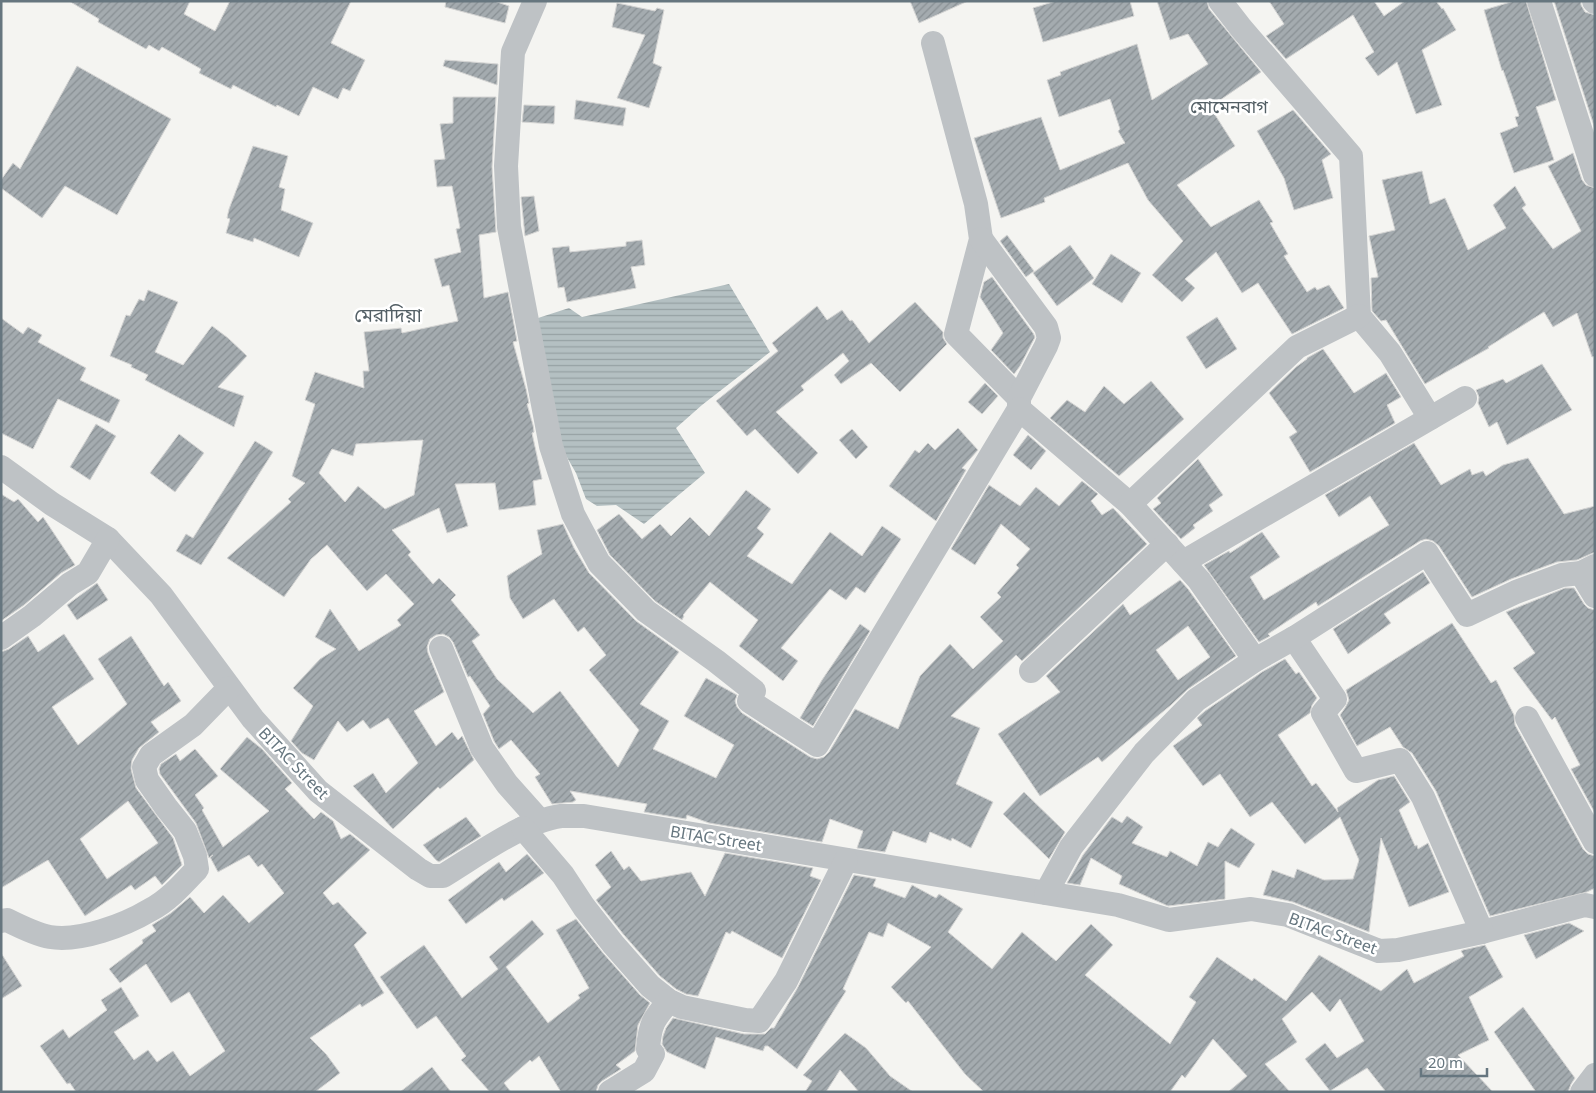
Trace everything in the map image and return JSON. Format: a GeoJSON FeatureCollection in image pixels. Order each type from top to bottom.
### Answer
{"type":"FeatureCollection","features":[{"type":"Feature","properties":{"kind":"street"},"geometry":{"type":"LineString","coordinates":[[535,1],[513,52],[506,166],[509,227],[551,446],[573,514],[599,563],[646,611],[754,691],[750,701],[817,745],[1019,404],[1049,338],[1046,327],[981,239]]}},
{"type":"Feature","properties":{"kind":"street"},"geometry":{"type":"LineString","coordinates":[[1220,1],[1351,156],[1359,316],[1390,353],[1430,418]]}},
{"type":"Feature","properties":{"kind":"street"},"geometry":{"type":"LineString","coordinates":[[1539,1],[1595,175]]}},
{"type":"Feature","properties":{"kind":"street"},"geometry":{"type":"LineString","coordinates":[[933,43],[976,204],[981,239],[956,334],[1019,404],[1130,504],[1184,562],[1200,580],[1255,660]]}},
{"type":"Feature","properties":{"kind":"street"},"geometry":{"type":"LineString","coordinates":[[1130,504],[1297,347],[1359,316]]}},
{"type":"Feature","properties":{"kind":"street"},"geometry":{"type":"LineString","coordinates":[[1184,562],[1465,398]]}},
{"type":"Feature","properties":{"kind":"street","name":"BITAC Street"},"geometry":{"type":"LineString","coordinates":[[1,467],[52,504],[108,539],[147,578],[253,720],[318,791],[430,876],[443,876],[531,825],[560,816],[584,816],[1118,905],[1169,920],[1251,910],[1288,915],[1379,951],[1398,950],[1482,932],[1585,905],[1595,907]]}},
{"type":"Feature","properties":{"kind":"street"},"geometry":{"type":"LineString","coordinates":[[1,638],[32,616],[70,584],[88,573],[108,539]]}},
{"type":"Feature","properties":{"kind":"street"},"geometry":{"type":"LineString","coordinates":[[1031,671],[1167,544]]}},
{"type":"Feature","properties":{"kind":"street"},"geometry":{"type":"LineString","coordinates":[[1046,893],[1071,847],[1144,753],[1196,700],[1255,660],[1294,638],[1427,553],[1467,615],[1525,588],[1562,575],[1588,570],[1595,596]]}},
{"type":"Feature","properties":{"kind":"street"},"geometry":{"type":"LineString","coordinates":[[1294,638],[1335,700],[1323,713],[1356,771],[1400,760],[1423,796],[1482,932]]}},
{"type":"Feature","properties":{"kind":"street"},"geometry":{"type":"LineString","coordinates":[[441,648],[482,748],[507,784],[563,875],[584,907],[614,944],[650,986],[669,1001],[682,1007],[760,1021],[786,981],[846,860]]}},
{"type":"Feature","properties":{"kind":"street"},"geometry":{"type":"LineString","coordinates":[[1,922],[7,920],[50,937],[79,936],[116,926],[152,910],[180,887],[196,869],[195,856],[185,831],[147,780],[144,767],[151,754],[193,725],[229,688]]}},
{"type":"Feature","properties":{"kind":"street"},"geometry":{"type":"LineString","coordinates":[[1527,718],[1595,842]]}},
{"type":"Feature","properties":{"kind":"street"},"geometry":{"type":"LineString","coordinates":[[610,1092],[644,1071],[653,1054],[648,1049],[649,1030],[653,1020],[669,1001]]}},
{"type":"Feature","properties":{"kind":"street"},"geometry":{"type":"LineString","coordinates":[[1582,1092],[1595,1075]]}},
{"type":"Feature","properties":{"kind":"shaded area"},"geometry":{"type":"Polygon","coordinates":[[[729,284],[770,352],[702,405],[676,428],[705,473],[644,524],[616,505],[597,506],[586,499],[576,473],[556,438],[535,319],[569,308],[582,317],[729,284]]]}},
{"type":"Feature","properties":{"kind":"building"},"geometry":{"type":"Polygon","coordinates":[[[69,1],[190,1],[184,14],[215,31],[230,1],[351,1],[331,43],[365,60],[350,91],[343,88],[338,99],[313,87],[299,116],[277,105],[276,107],[233,85],[231,89],[199,73],[201,69],[162,47],[159,51],[149,45],[146,49],[98,22],[99,19],[69,1]]]}},
{"type":"Feature","properties":{"kind":"building"},"geometry":{"type":"Polygon","coordinates":[[[446,1],[494,1],[509,6],[505,23],[445,7],[446,1]]]}},
{"type":"Feature","properties":{"kind":"building"},"geometry":{"type":"Polygon","coordinates":[[[910,1],[968,1],[919,23],[910,1]]]}},
{"type":"Feature","properties":{"kind":"building"},"geometry":{"type":"Polygon","coordinates":[[[1056,1],[1130,1],[1134,16],[1043,42],[1033,8],[1056,1]]]}},
{"type":"Feature","properties":{"kind":"building"},"geometry":{"type":"Polygon","coordinates":[[[1157,1],[1207,1],[1209,9],[1261,72],[1210,107],[1235,146],[1177,185],[1211,227],[1259,200],[1273,222],[1270,223],[1288,254],[1284,256],[1307,292],[1315,287],[1317,290],[1329,285],[1344,308],[1292,334],[1258,283],[1242,293],[1216,252],[1185,279],[1195,288],[1182,302],[1152,275],[1183,241],[1148,200],[1128,163],[1044,198],[1045,202],[1001,218],[974,138],[1041,117],[1060,170],[1125,143],[1118,131],[1120,129],[1110,99],[1059,117],[1047,80],[1061,75],[1060,72],[1137,44],[1152,100],[1208,64],[1188,34],[1170,40],[1157,1]]]}},
{"type":"Feature","properties":{"kind":"building"},"geometry":{"type":"Polygon","coordinates":[[[1269,1],[1374,1],[1384,16],[1405,1],[1436,1],[1443,8],[1456,30],[1422,50],[1442,105],[1416,114],[1397,62],[1378,76],[1365,58],[1374,52],[1353,15],[1286,59],[1266,36],[1284,24],[1269,1]]]}},
{"type":"Feature","properties":{"kind":"building"},"geometry":{"type":"Polygon","coordinates":[[[1514,1],[1526,1],[1556,100],[1536,107],[1554,160],[1514,173],[1500,133],[1518,126],[1515,117],[1519,116],[1502,71],[1484,10],[1514,1]]]}},
{"type":"Feature","properties":{"kind":"building"},"geometry":{"type":"Polygon","coordinates":[[[1554,1],[1581,1],[1585,12],[1595,15],[1595,129],[1554,1]]]}},
{"type":"Feature","properties":{"kind":"building"},"geometry":{"type":"Polygon","coordinates":[[[617,3],[655,11],[657,8],[664,10],[653,63],[662,67],[649,108],[617,98],[645,35],[612,27],[617,3]]]}},
{"type":"Feature","properties":{"kind":"building"},"geometry":{"type":"Polygon","coordinates":[[[445,60],[498,64],[497,85],[443,66],[445,60]]]}},
{"type":"Feature","properties":{"kind":"building"},"geometry":{"type":"Polygon","coordinates":[[[77,66],[171,119],[117,215],[65,186],[42,218],[1,188],[1,180],[13,163],[20,169],[77,66]]]}},
{"type":"Feature","properties":{"kind":"building"},"geometry":{"type":"Polygon","coordinates":[[[453,97],[496,97],[492,167],[496,232],[479,235],[484,298],[508,292],[517,341],[513,342],[529,403],[527,404],[533,425],[534,432],[532,433],[542,479],[533,481],[536,505],[499,510],[495,483],[455,484],[468,526],[447,533],[439,508],[392,530],[411,552],[408,555],[433,584],[439,578],[456,595],[451,600],[480,635],[472,641],[497,679],[533,713],[560,691],[618,767],[639,730],[589,670],[606,655],[584,627],[578,632],[554,599],[523,619],[510,598],[507,576],[542,554],[537,530],[563,524],[574,548],[589,573],[636,621],[679,652],[640,704],[669,721],[653,749],[716,778],[734,745],[684,716],[706,678],[737,695],[735,701],[742,713],[810,757],[817,759],[824,757],[829,752],[855,709],[898,729],[920,676],[950,644],[973,669],[1003,641],[980,617],[1001,597],[997,593],[1019,568],[1016,565],[1030,549],[1001,524],[975,565],[951,549],[989,485],[1020,506],[1036,487],[1059,506],[1082,481],[1098,494],[1091,501],[1102,515],[1113,508],[1147,544],[1022,661],[1016,655],[951,716],[980,728],[956,784],[993,802],[971,848],[952,838],[951,841],[930,832],[926,843],[893,831],[885,852],[857,848],[863,831],[830,819],[822,842],[709,823],[687,815],[686,819],[644,812],[647,804],[570,791],[576,800],[552,804],[535,777],[540,774],[511,740],[499,749],[483,714],[490,706],[470,676],[468,677],[453,642],[443,634],[436,635],[430,639],[427,647],[444,692],[414,711],[436,746],[452,732],[458,740],[462,736],[474,760],[440,789],[438,787],[393,829],[353,786],[373,773],[386,793],[418,763],[388,718],[370,729],[363,720],[347,732],[338,721],[314,760],[302,753],[291,741],[313,706],[293,688],[320,659],[336,649],[315,637],[330,609],[359,651],[401,625],[397,620],[414,604],[386,574],[367,591],[327,545],[311,559],[284,597],[227,558],[291,502],[288,499],[305,483],[292,476],[315,404],[305,400],[315,372],[364,388],[363,371],[369,371],[364,332],[401,328],[402,333],[458,321],[449,285],[442,287],[434,259],[461,252],[456,229],[460,228],[452,186],[437,187],[434,160],[445,159],[440,124],[453,123],[453,97]],[[423,440],[356,444],[353,456],[332,449],[319,473],[345,502],[358,486],[385,509],[414,495],[423,440]]]}},
{"type":"Feature","properties":{"kind":"building"},"geometry":{"type":"Polygon","coordinates":[[[576,100],[626,108],[623,126],[574,119],[576,100]]]}},
{"type":"Feature","properties":{"kind":"building"},"geometry":{"type":"Polygon","coordinates":[[[524,105],[555,106],[554,124],[522,122],[524,105]]]}},
{"type":"Feature","properties":{"kind":"building"},"geometry":{"type":"Polygon","coordinates":[[[1293,110],[1331,154],[1322,160],[1333,198],[1294,210],[1284,178],[1257,131],[1293,110]]]}},
{"type":"Feature","properties":{"kind":"building"},"geometry":{"type":"Polygon","coordinates":[[[253,146],[288,156],[279,187],[285,189],[281,210],[313,223],[299,257],[254,238],[253,242],[226,233],[230,219],[227,218],[229,209],[253,146]]]}},
{"type":"Feature","properties":{"kind":"building"},"geometry":{"type":"Polygon","coordinates":[[[1573,153],[1582,180],[1586,185],[1595,188],[1595,356],[1592,357],[1577,313],[1553,327],[1544,312],[1489,348],[1425,384],[1386,320],[1381,321],[1372,311],[1371,278],[1378,277],[1369,236],[1395,230],[1382,180],[1422,171],[1430,204],[1445,198],[1468,250],[1506,228],[1493,205],[1515,186],[1526,205],[1522,208],[1553,249],[1581,231],[1548,166],[1573,153]]]}},
{"type":"Feature","properties":{"kind":"building"},"geometry":{"type":"Polygon","coordinates":[[[534,196],[539,231],[525,236],[521,197],[534,196]]]}},
{"type":"Feature","properties":{"kind":"building"},"geometry":{"type":"Polygon","coordinates":[[[1007,235],[1034,271],[1026,277],[1000,241],[1007,235]]]}},
{"type":"Feature","properties":{"kind":"building"},"geometry":{"type":"Polygon","coordinates":[[[642,240],[645,265],[631,267],[636,288],[567,302],[564,287],[558,288],[552,248],[569,246],[570,252],[626,246],[626,242],[642,240]]]}},
{"type":"Feature","properties":{"kind":"building"},"geometry":{"type":"Polygon","coordinates":[[[1070,245],[1094,278],[1057,306],[1033,273],[1070,245]]]}},
{"type":"Feature","properties":{"kind":"building"},"geometry":{"type":"Polygon","coordinates":[[[1111,254],[1141,273],[1122,303],[1092,284],[1111,254]]]}},
{"type":"Feature","properties":{"kind":"building"},"geometry":{"type":"Polygon","coordinates":[[[992,277],[1035,337],[1014,374],[991,350],[1003,333],[980,297],[984,282],[992,277]]]}},
{"type":"Feature","properties":{"kind":"building"},"geometry":{"type":"Polygon","coordinates":[[[148,290],[178,302],[155,352],[183,365],[212,326],[247,356],[218,387],[244,396],[234,427],[145,380],[148,375],[131,367],[132,365],[110,356],[126,315],[130,316],[139,299],[144,301],[148,290]]]}},
{"type":"Feature","properties":{"kind":"building"},"geometry":{"type":"Polygon","coordinates":[[[915,302],[943,332],[943,338],[947,344],[900,392],[871,363],[841,384],[834,375],[849,361],[843,353],[801,386],[804,390],[776,412],[818,453],[798,474],[755,429],[747,436],[716,401],[778,351],[772,343],[817,306],[827,320],[842,310],[869,343],[915,302]]]}},
{"type":"Feature","properties":{"kind":"building"},"geometry":{"type":"Polygon","coordinates":[[[1217,317],[1237,349],[1206,369],[1186,337],[1217,317]]]}},
{"type":"Feature","properties":{"kind":"building"},"geometry":{"type":"Polygon","coordinates":[[[1,318],[23,334],[28,327],[42,335],[38,342],[86,368],[80,380],[120,400],[109,423],[58,399],[33,449],[1,433],[1,318]]]}},
{"type":"Feature","properties":{"kind":"building"},"geometry":{"type":"Polygon","coordinates":[[[1323,349],[1354,393],[1386,373],[1401,397],[1387,405],[1395,423],[1310,472],[1289,437],[1297,432],[1269,393],[1307,358],[1323,349]]]}},
{"type":"Feature","properties":{"kind":"building"},"geometry":{"type":"Polygon","coordinates":[[[1542,364],[1572,410],[1507,445],[1497,422],[1489,427],[1478,403],[1479,397],[1476,390],[1503,379],[1506,383],[1542,364]]]}},
{"type":"Feature","properties":{"kind":"building"},"geometry":{"type":"Polygon","coordinates":[[[1151,381],[1184,419],[1119,476],[1050,418],[1067,400],[1085,412],[1104,386],[1124,404],[1151,381]]]}},
{"type":"Feature","properties":{"kind":"building"},"geometry":{"type":"Polygon","coordinates":[[[985,383],[998,396],[982,414],[968,402],[985,383]]]}},
{"type":"Feature","properties":{"kind":"building"},"geometry":{"type":"Polygon","coordinates":[[[96,424],[116,436],[90,480],[70,467],[96,424]]]}},
{"type":"Feature","properties":{"kind":"building"},"geometry":{"type":"Polygon","coordinates":[[[958,428],[978,450],[962,468],[966,470],[936,521],[889,486],[915,450],[919,453],[928,443],[935,450],[958,428]]]}},
{"type":"Feature","properties":{"kind":"building"},"geometry":{"type":"Polygon","coordinates":[[[852,429],[868,447],[856,459],[839,440],[852,429]]]}},
{"type":"Feature","properties":{"kind":"building"},"geometry":{"type":"Polygon","coordinates":[[[179,434],[204,453],[175,492],[150,473],[179,434]]]}},
{"type":"Feature","properties":{"kind":"building"},"geometry":{"type":"Polygon","coordinates":[[[1028,435],[1046,451],[1031,470],[1013,455],[1028,435]]]}},
{"type":"Feature","properties":{"kind":"building"},"geometry":{"type":"Polygon","coordinates":[[[255,441],[273,452],[201,565],[176,551],[186,534],[193,538],[255,441]]]}},
{"type":"Feature","properties":{"kind":"building"},"geometry":{"type":"Polygon","coordinates":[[[1414,443],[1441,485],[1470,469],[1472,475],[1483,471],[1486,476],[1503,465],[1528,458],[1564,514],[1595,506],[1595,552],[1577,560],[1557,562],[1511,579],[1472,597],[1439,546],[1433,541],[1426,539],[1318,606],[1316,602],[1259,642],[1204,565],[1229,551],[1230,553],[1262,532],[1280,557],[1250,577],[1264,600],[1389,525],[1370,496],[1339,517],[1325,495],[1414,443]]]}},
{"type":"Feature","properties":{"kind":"building"},"geometry":{"type":"Polygon","coordinates":[[[1198,459],[1223,495],[1209,505],[1213,511],[1193,525],[1195,528],[1181,539],[1153,509],[1161,503],[1157,498],[1198,459]]]}},
{"type":"Feature","properties":{"kind":"building"},"geometry":{"type":"Polygon","coordinates":[[[746,490],[771,509],[757,528],[764,534],[747,556],[792,584],[830,532],[862,556],[882,526],[901,539],[865,593],[856,587],[846,600],[830,589],[781,648],[798,661],[783,681],[739,646],[758,620],[710,582],[683,615],[682,620],[655,601],[610,555],[597,530],[619,514],[642,539],[660,524],[671,536],[690,517],[709,536],[746,490]]]}},
{"type":"Feature","properties":{"kind":"building"},"geometry":{"type":"Polygon","coordinates":[[[1,494],[14,502],[18,499],[38,522],[43,517],[75,565],[61,573],[24,605],[1,621],[1,494]]]}},
{"type":"Feature","properties":{"kind":"building"},"geometry":{"type":"Polygon","coordinates":[[[1423,572],[1430,583],[1384,614],[1391,623],[1348,654],[1333,629],[1423,572]]]}},
{"type":"Feature","properties":{"kind":"building"},"geometry":{"type":"Polygon","coordinates":[[[1180,580],[1236,656],[1188,689],[1102,762],[1098,757],[1040,796],[998,734],[1060,692],[1046,676],[1123,604],[1130,615],[1180,580]],[[1188,626],[1156,650],[1178,680],[1210,657],[1188,626]]]}},
{"type":"Feature","properties":{"kind":"building"},"geometry":{"type":"Polygon","coordinates":[[[97,583],[108,600],[77,620],[67,605],[97,583]]]}},
{"type":"Feature","properties":{"kind":"building"},"geometry":{"type":"Polygon","coordinates":[[[1565,588],[1574,588],[1584,604],[1588,608],[1595,610],[1595,813],[1571,769],[1580,765],[1555,717],[1552,720],[1513,668],[1535,653],[1506,612],[1565,588]]]}},
{"type":"Feature","properties":{"kind":"building"},"geometry":{"type":"Polygon","coordinates":[[[1452,623],[1491,683],[1496,680],[1514,715],[1515,725],[1583,849],[1588,854],[1595,856],[1595,888],[1587,892],[1490,916],[1436,791],[1412,753],[1403,747],[1390,727],[1357,746],[1340,715],[1349,700],[1346,690],[1452,623]]]}},
{"type":"Feature","properties":{"kind":"building"},"geometry":{"type":"Polygon","coordinates":[[[860,624],[870,631],[813,726],[800,718],[822,680],[860,624]]]}},
{"type":"Feature","properties":{"kind":"building"},"geometry":{"type":"Polygon","coordinates":[[[64,634],[94,679],[52,707],[78,745],[127,704],[98,659],[131,636],[164,686],[168,682],[181,701],[151,722],[159,732],[139,748],[132,760],[131,769],[136,788],[173,838],[182,865],[162,885],[155,876],[135,890],[131,885],[85,916],[48,860],[1,888],[1,652],[28,636],[38,652],[64,634]],[[128,801],[80,839],[107,879],[158,843],[128,801]]]}},
{"type":"Feature","properties":{"kind":"building"},"geometry":{"type":"Polygon","coordinates":[[[1285,659],[1296,674],[1299,672],[1317,698],[1312,705],[1310,713],[1278,735],[1312,786],[1316,783],[1338,812],[1337,808],[1378,780],[1394,776],[1410,802],[1399,810],[1415,846],[1417,845],[1418,849],[1428,843],[1449,892],[1409,907],[1381,838],[1369,932],[1293,902],[1263,895],[1272,870],[1294,878],[1297,869],[1324,880],[1353,879],[1359,860],[1340,817],[1305,844],[1272,802],[1250,817],[1220,774],[1203,786],[1173,746],[1202,725],[1197,718],[1205,711],[1262,672],[1285,659]]]}},
{"type":"Feature","properties":{"kind":"building"},"geometry":{"type":"Polygon","coordinates":[[[247,737],[262,749],[292,783],[285,789],[314,819],[321,812],[333,821],[341,839],[350,834],[370,850],[323,893],[333,905],[338,902],[367,933],[354,945],[384,993],[362,1007],[360,1004],[310,1038],[326,1054],[340,1073],[315,1092],[76,1092],[70,1083],[67,1084],[40,1046],[63,1029],[69,1038],[107,1010],[101,1000],[121,987],[139,1016],[114,1032],[134,1060],[148,1050],[157,1062],[173,1051],[190,1076],[225,1051],[189,992],[171,1003],[146,964],[120,983],[109,969],[143,943],[142,940],[156,931],[152,925],[171,913],[190,897],[204,913],[223,895],[249,923],[284,893],[262,864],[258,867],[249,855],[218,872],[196,823],[160,774],[159,769],[161,764],[176,754],[180,761],[195,749],[218,776],[195,795],[204,808],[202,810],[223,847],[269,811],[220,769],[247,737]]]}},
{"type":"Feature","properties":{"kind":"building"},"geometry":{"type":"Polygon","coordinates":[[[1024,792],[1065,832],[1049,859],[1003,814],[1024,792]]]}},
{"type":"Feature","properties":{"kind":"building"},"geometry":{"type":"Polygon","coordinates":[[[1127,816],[1143,827],[1132,843],[1167,857],[1170,851],[1197,866],[1208,842],[1218,847],[1231,828],[1255,844],[1239,868],[1225,861],[1225,899],[1168,906],[1119,884],[1122,876],[1091,858],[1080,885],[1067,883],[1083,855],[1112,817],[1122,823],[1127,816]]]}},
{"type":"Feature","properties":{"kind":"building"},"geometry":{"type":"Polygon","coordinates":[[[466,817],[481,836],[439,862],[423,845],[466,817]]]}},
{"type":"Feature","properties":{"kind":"building"},"geometry":{"type":"Polygon","coordinates":[[[611,851],[624,870],[629,866],[641,881],[691,872],[705,896],[725,853],[813,868],[810,876],[821,880],[782,958],[732,931],[730,934],[726,932],[698,996],[686,994],[676,989],[660,976],[596,900],[611,887],[595,865],[611,851]]]}},
{"type":"Feature","properties":{"kind":"building"},"geometry":{"type":"Polygon","coordinates":[[[527,854],[544,873],[504,901],[502,898],[466,924],[448,900],[499,862],[506,872],[527,854]]]}},
{"type":"Feature","properties":{"kind":"building"},"geometry":{"type":"Polygon","coordinates":[[[854,875],[876,879],[873,886],[905,898],[912,885],[936,898],[939,894],[963,909],[948,932],[992,969],[1022,932],[1056,961],[1091,924],[1113,945],[1085,975],[1170,1044],[1196,1002],[1189,997],[1217,957],[1252,981],[1254,978],[1286,1001],[1319,955],[1381,991],[1407,969],[1414,983],[1464,956],[1461,951],[1485,945],[1503,977],[1469,997],[1489,1040],[1458,1055],[1493,1092],[1386,1092],[1367,1068],[1330,1091],[1305,1059],[1325,1043],[1337,1058],[1364,1041],[1340,999],[1330,1012],[1312,992],[1282,1019],[1297,1042],[1265,1064],[1290,1092],[1228,1092],[1247,1076],[1213,1039],[1185,1078],[1182,1075],[1170,1092],[984,1092],[965,1074],[908,1001],[906,1003],[891,987],[931,947],[888,923],[883,937],[869,932],[843,989],[846,991],[797,1069],[768,1046],[765,1046],[763,1051],[716,1037],[705,1069],[667,1052],[662,1044],[663,1036],[673,1018],[744,1034],[765,1034],[771,1028],[774,1028],[798,987],[854,875]]]}},
{"type":"Feature","properties":{"kind":"building"},"geometry":{"type":"Polygon","coordinates":[[[576,919],[640,995],[650,1003],[638,1025],[635,1051],[616,1065],[621,1069],[602,1081],[598,1085],[596,1092],[561,1092],[539,1056],[532,1062],[530,1060],[504,1083],[511,1092],[490,1092],[461,1060],[466,1056],[436,1016],[417,1029],[380,977],[424,945],[462,998],[498,969],[489,957],[532,920],[544,934],[506,967],[548,1023],[580,998],[578,995],[589,988],[556,930],[576,919]]]}},
{"type":"Feature","properties":{"kind":"building"},"geometry":{"type":"Polygon","coordinates":[[[1569,923],[1584,931],[1536,959],[1524,935],[1569,923]]]}},
{"type":"Feature","properties":{"kind":"building"},"geometry":{"type":"Polygon","coordinates":[[[1,953],[22,986],[1,999],[1,953]]]}},
{"type":"Feature","properties":{"kind":"building"},"geometry":{"type":"Polygon","coordinates":[[[1523,1007],[1575,1078],[1568,1092],[1536,1092],[1494,1032],[1523,1007]]]}},
{"type":"Feature","properties":{"kind":"building"},"geometry":{"type":"Polygon","coordinates":[[[845,1033],[866,1048],[890,1076],[913,1092],[859,1092],[840,1070],[826,1092],[805,1092],[812,1081],[803,1075],[845,1033]]]}},
{"type":"Feature","properties":{"kind":"building"},"geometry":{"type":"Polygon","coordinates":[[[432,1067],[451,1092],[400,1092],[432,1067]]]}},
{"type":"Feature","properties":{"kind":"district","name":"মোমেনবাগ"},"geometry":{"type":"Point","coordinates":[1229,106]}},
{"type":"Feature","properties":{"kind":"district","name":"মেরাদিয়া"},"geometry":{"type":"Point","coordinates":[388,315]}}]}
